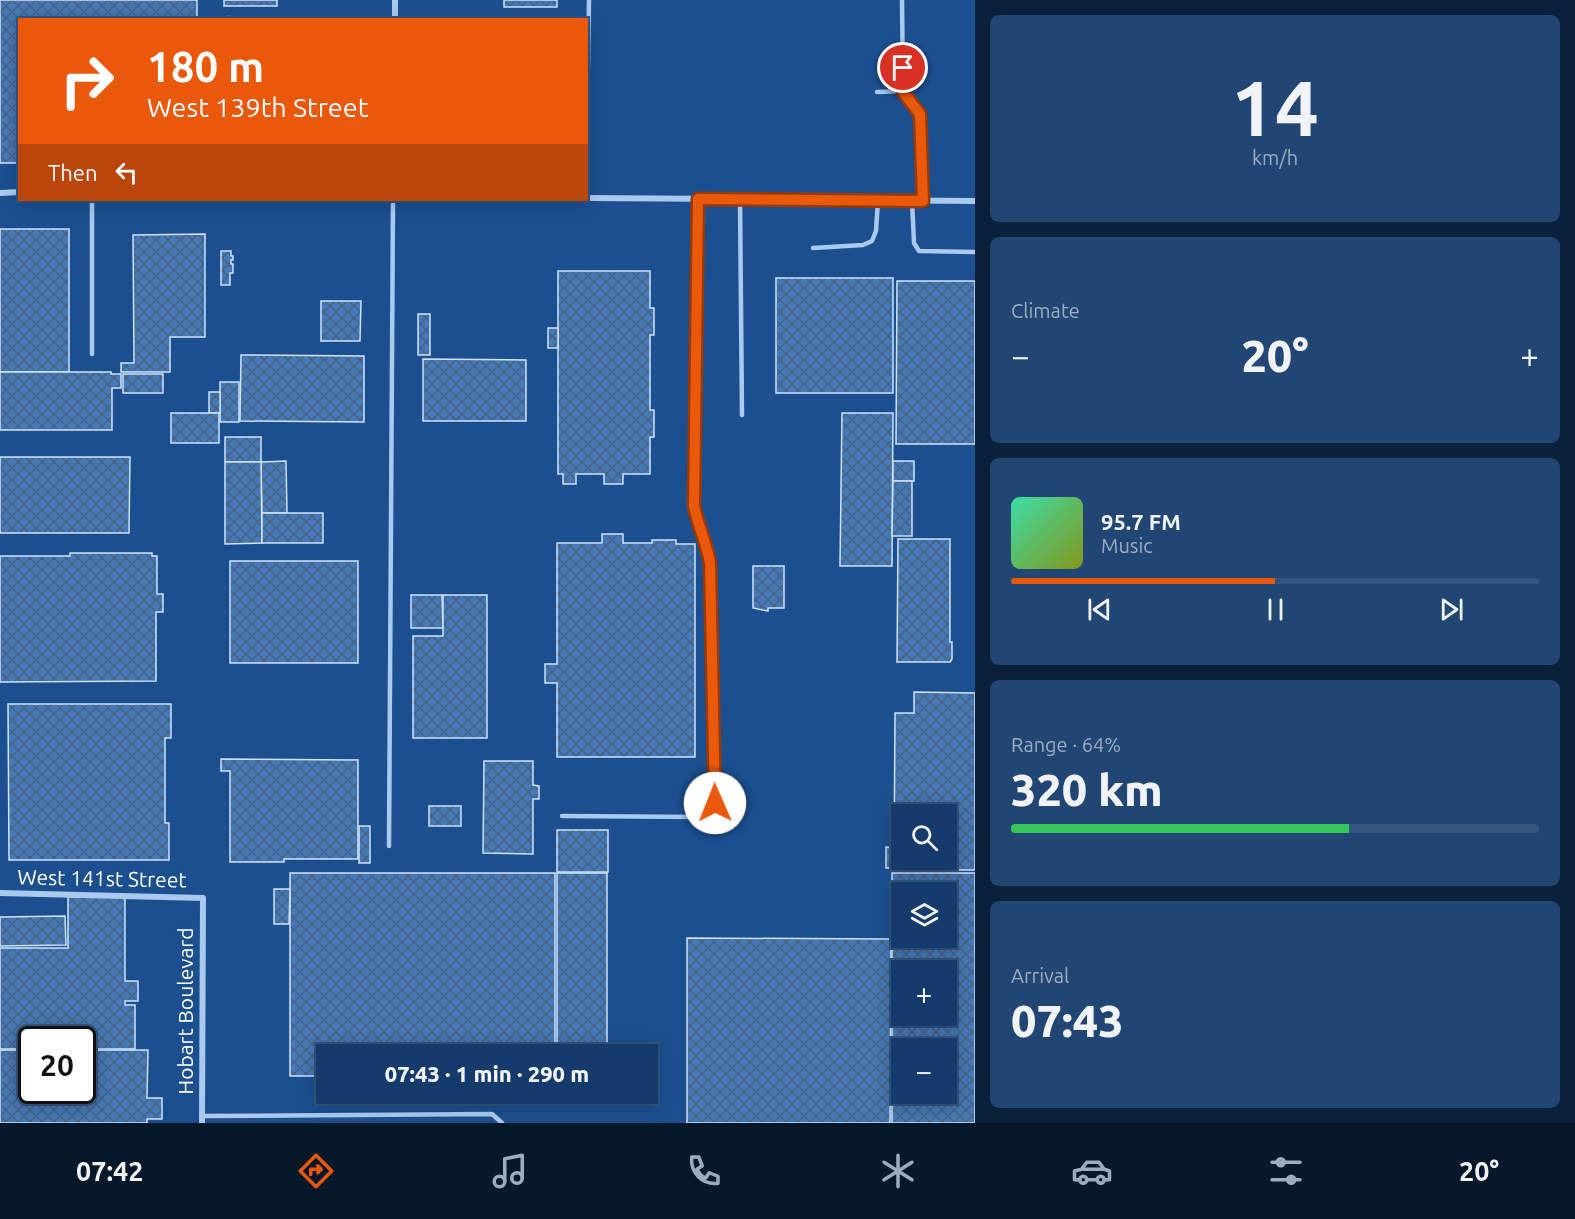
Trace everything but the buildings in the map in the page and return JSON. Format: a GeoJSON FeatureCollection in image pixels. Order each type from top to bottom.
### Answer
{"type":"FeatureCollection","features":[{"type":"Feature","properties":{"kind":"street"},"geometry":{"type":"LineString","coordinates":[[395,0],[395,18]]}},
{"type":"Feature","properties":{"kind":"street"},"geometry":{"type":"LineString","coordinates":[[0,193],[18,192]]}},
{"type":"Feature","properties":{"kind":"street"},"geometry":{"type":"LineString","coordinates":[[588,198],[975,201]]}},
{"type":"Feature","properties":{"kind":"street","name":"West 141st Street"},"geometry":{"type":"LineString","coordinates":[[0,893],[203,898]]}},
{"type":"Feature","properties":{"kind":"street","name":"Hobart Boulevard"},"geometry":{"type":"LineString","coordinates":[[202,1120],[203,898]]}},
{"type":"Feature","properties":{"kind":"lane"},"geometry":{"type":"LineString","coordinates":[[588,72],[589,0]]}},
{"type":"Feature","properties":{"kind":"lane"},"geometry":{"type":"LineString","coordinates":[[902,0],[903,92],[920,114],[923,201]]}},
{"type":"Feature","properties":{"kind":"lane"},"geometry":{"type":"LineString","coordinates":[[877,92],[903,92]]}},
{"type":"Feature","properties":{"kind":"lane"},"geometry":{"type":"LineString","coordinates":[[562,816],[700,817],[709,813],[715,803],[710,563],[708,550],[698,528],[694,506],[698,199]]}},
{"type":"Feature","properties":{"kind":"lane"},"geometry":{"type":"LineString","coordinates":[[740,199],[741,415]]}},
{"type":"Feature","properties":{"kind":"lane"},"geometry":{"type":"LineString","coordinates":[[92,201],[92,354]]}},
{"type":"Feature","properties":{"kind":"lane"},"geometry":{"type":"LineString","coordinates":[[389,846],[393,201]]}},
{"type":"Feature","properties":{"kind":"lane"},"geometry":{"type":"LineString","coordinates":[[813,248],[863,245],[872,241],[876,231],[878,201]]}},
{"type":"Feature","properties":{"kind":"lane"},"geometry":{"type":"LineString","coordinates":[[912,201],[914,243],[919,251],[975,252]]}},
{"type":"Feature","properties":{"kind":"lane"},"geometry":{"type":"LineString","coordinates":[[202,1120],[492,1114],[502,1123]]}},
{"type":"Feature","properties":{"kind":"route"},"geometry":{"type":"LineString","coordinates":[[715,803],[710,563],[708,550],[698,528],[694,506],[698,199],[923,201],[920,114],[903,92],[903,68]]}}]}
